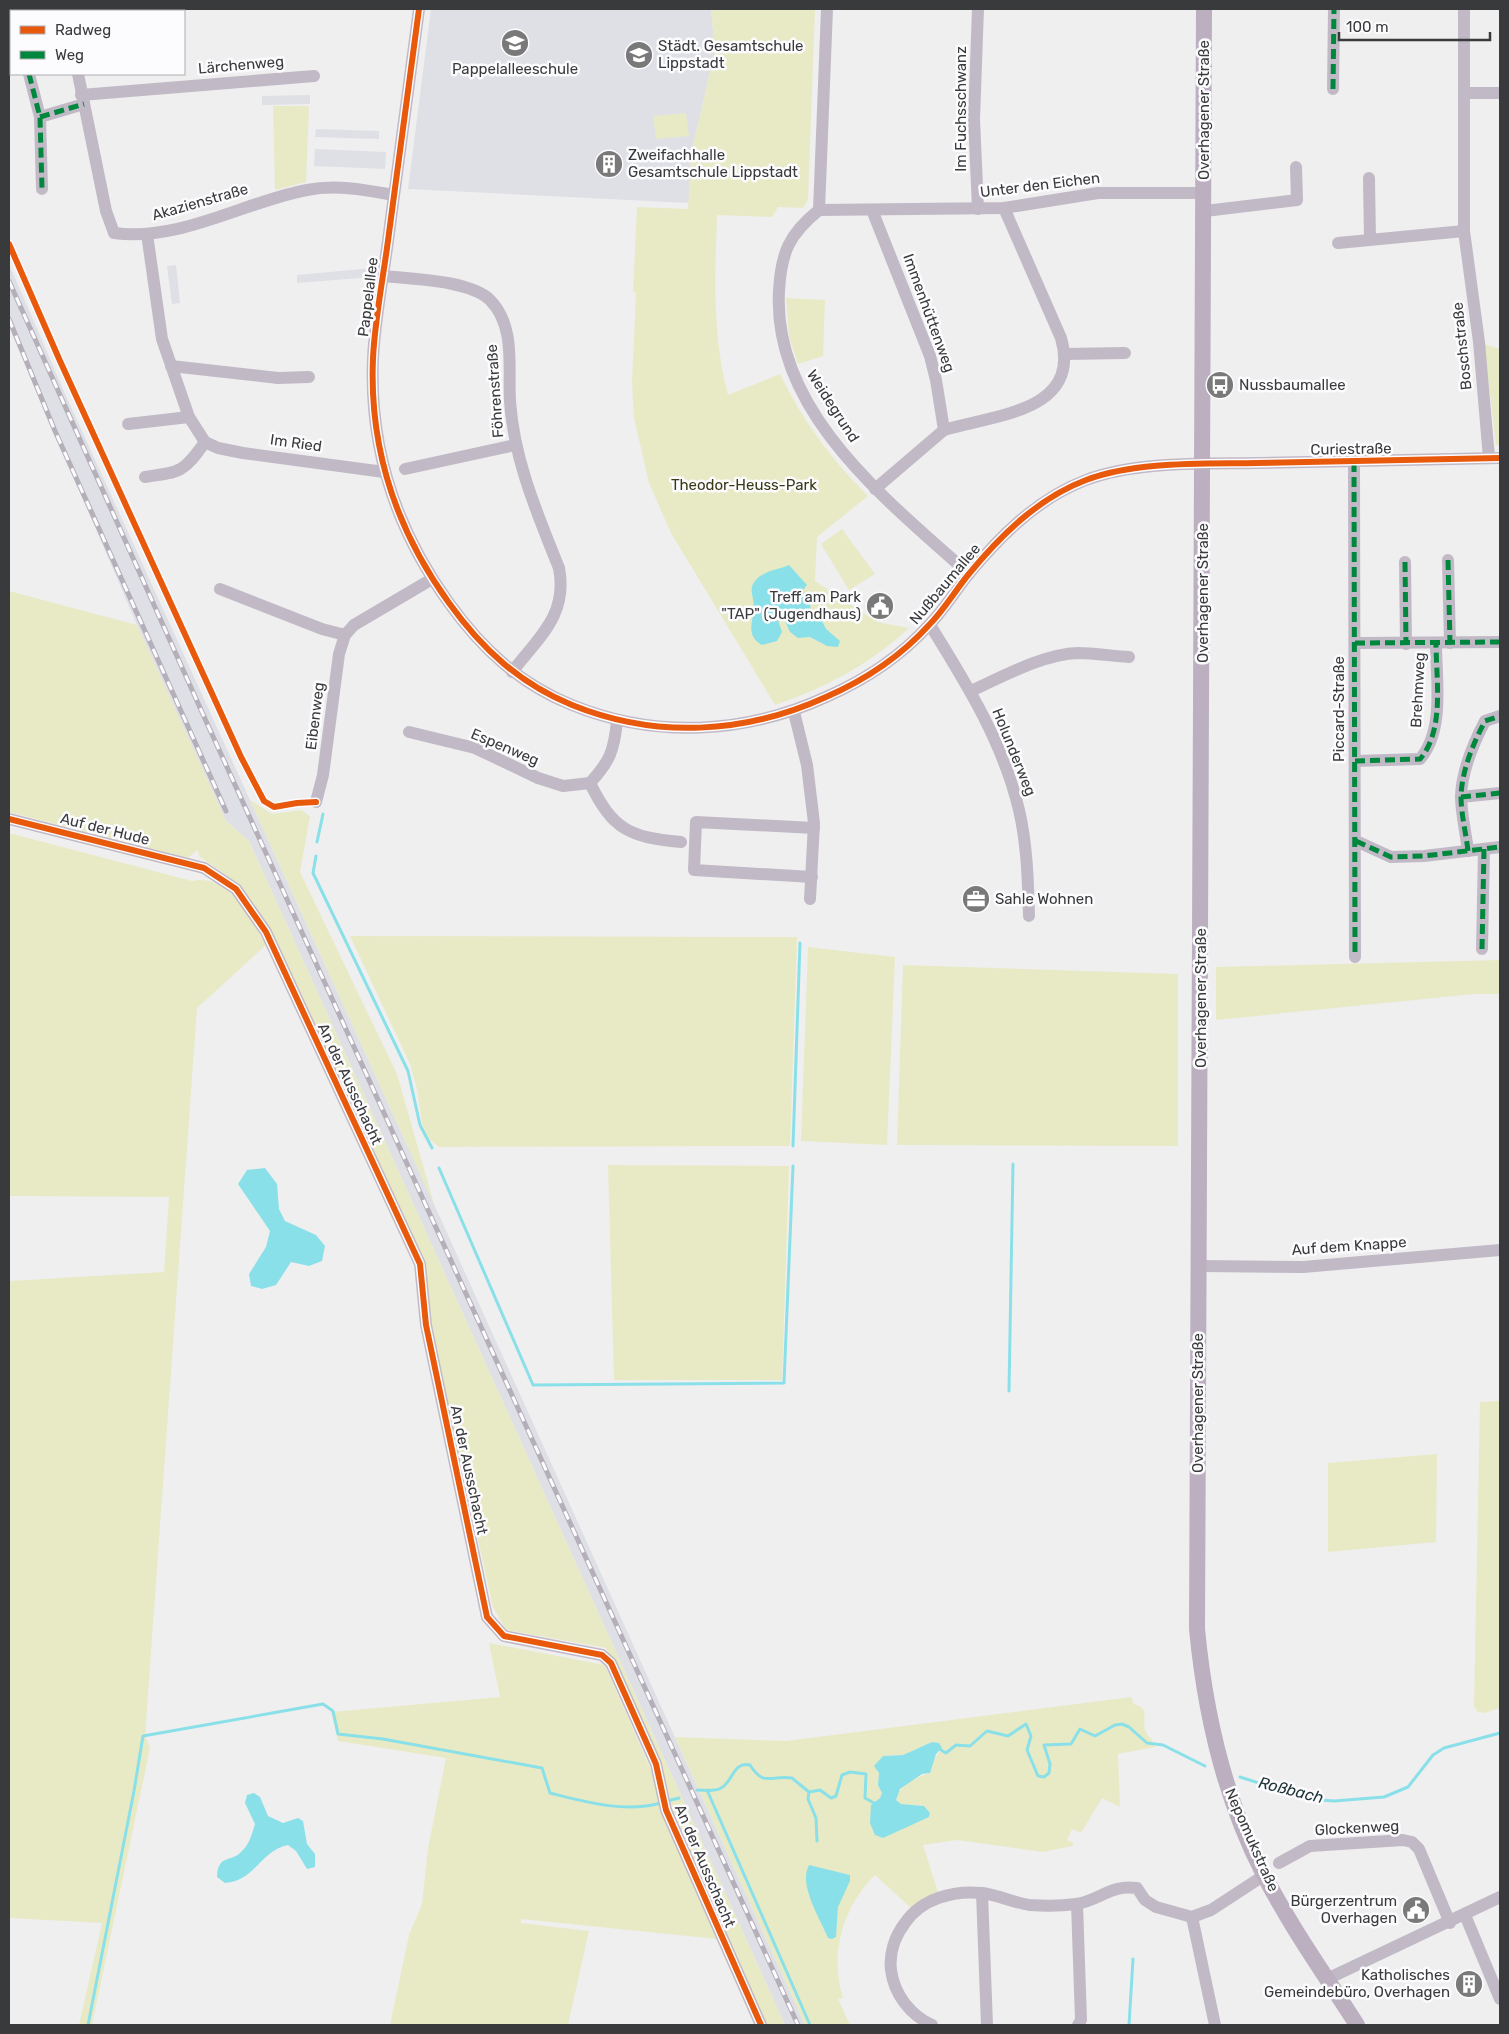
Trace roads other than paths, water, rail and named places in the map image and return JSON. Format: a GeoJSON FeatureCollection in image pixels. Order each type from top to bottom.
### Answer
{"type":"FeatureCollection","features":[{"type":"Feature","properties":{"kind":"main road","name":"Overhagener Straße"},"geometry":{"type":"LineString","coordinates":[[1204,9],[1205,193],[1197,1629],[1208,1712],[1226,1782]]}},
{"type":"Feature","properties":{"kind":"main road","name":"Nepomukstraße"},"geometry":{"type":"LineString","coordinates":[[1226,1782],[1263,1873],[1357,2025]]}},
{"type":"Feature","properties":{"kind":"street","name":"Pappelallee"},"geometry":{"type":"LineString","coordinates":[[419,9],[373,356],[373,372],[376,429],[384,472],[411,542],[432,579]]}},
{"type":"Feature","properties":{"kind":"street"},"geometry":{"type":"LineString","coordinates":[[819,210],[826,9]]}},
{"type":"Feature","properties":{"kind":"street","name":"Im Fuchsschwanz"},"geometry":{"type":"LineString","coordinates":[[978,9],[974,119],[978,209]]}},
{"type":"Feature","properties":{"kind":"street"},"geometry":{"type":"LineString","coordinates":[[1333,89],[1334,9]]}},
{"type":"Feature","properties":{"kind":"street","name":"Boschstraße"},"geometry":{"type":"LineString","coordinates":[[1464,9],[1464,231],[1495,458]]}},
{"type":"Feature","properties":{"kind":"street"},"geometry":{"type":"LineString","coordinates":[[29,75],[40,117],[42,189]]}},
{"type":"Feature","properties":{"kind":"street","name":"Akazienstraße"},"geometry":{"type":"LineString","coordinates":[[78,75],[110,225],[114,233],[147,234],[191,224],[272,198],[309,189],[354,188],[394,195]]}},
{"type":"Feature","properties":{"kind":"street","name":"Lärchenweg"},"geometry":{"type":"LineString","coordinates":[[82,100],[314,76]]}},
{"type":"Feature","properties":{"kind":"street"},"geometry":{"type":"LineString","coordinates":[[1464,93],[1500,93]]}},
{"type":"Feature","properties":{"kind":"street"},"geometry":{"type":"LineString","coordinates":[[40,117],[82,100]]}},
{"type":"Feature","properties":{"kind":"street"},"geometry":{"type":"LineString","coordinates":[[1204,211],[1297,200],[1296,167]]}},
{"type":"Feature","properties":{"kind":"street"},"geometry":{"type":"LineString","coordinates":[[1369,178],[1370,240]]}},
{"type":"Feature","properties":{"kind":"street","name":"Unter den Eichen"},"geometry":{"type":"LineString","coordinates":[[819,210],[1004,208],[1098,193],[1205,193]]}},
{"type":"Feature","properties":{"kind":"street"},"geometry":{"type":"LineString","coordinates":[[875,489],[944,430],[1030,407],[1049,394],[1061,377],[1065,354],[1061,338],[1004,208]]}},
{"type":"Feature","properties":{"kind":"street","name":"Weidegrund"},"geometry":{"type":"LineString","coordinates":[[819,210],[802,224],[790,240],[783,255],[778,299],[783,345],[792,372],[815,414],[848,459],[875,489],[968,574]]}},
{"type":"Feature","properties":{"kind":"street","name":"Immenhüttenweg"},"geometry":{"type":"LineString","coordinates":[[872,210],[930,356],[944,430]]}},
{"type":"Feature","properties":{"kind":"street"},"geometry":{"type":"LineString","coordinates":[[1338,243],[1464,231]]}},
{"type":"Feature","properties":{"kind":"street"},"geometry":{"type":"LineString","coordinates":[[145,477],[175,473],[190,464],[205,442],[189,417],[162,340],[147,234]]}},
{"type":"Feature","properties":{"kind":"street","name":"Föhrenstraße"},"geometry":{"type":"LineString","coordinates":[[384,276],[438,281],[466,288],[490,299],[505,325],[511,359],[510,400],[515,445],[558,568],[562,596],[554,616],[512,672]]}},
{"type":"Feature","properties":{"kind":"street"},"geometry":{"type":"LineString","coordinates":[[1065,354],[1125,353]]}},
{"type":"Feature","properties":{"kind":"street"},"geometry":{"type":"LineString","coordinates":[[170,366],[278,378],[309,377]]}},
{"type":"Feature","properties":{"kind":"street"},"geometry":{"type":"LineString","coordinates":[[128,424],[189,417]]}},
{"type":"Feature","properties":{"kind":"street","name":"Im Ried"},"geometry":{"type":"LineString","coordinates":[[205,442],[218,448],[234,451],[384,472]]}},
{"type":"Feature","properties":{"kind":"street","name":"Föhrenstraße"},"geometry":{"type":"LineString","coordinates":[[405,469],[515,445]]}},
{"type":"Feature","properties":{"kind":"street","name":"Curiestraße"},"geometry":{"type":"LineString","coordinates":[[1203,464],[1495,458]]}},
{"type":"Feature","properties":{"kind":"street","name":"Piccard-Straße"},"geometry":{"type":"LineString","coordinates":[[1354,462],[1355,956]]}},
{"type":"Feature","properties":{"kind":"street","name":"Nußbaumallee"},"geometry":{"type":"LineString","coordinates":[[432,579],[485,648],[512,672],[538,690],[583,710],[618,721],[658,728],[718,728],[794,712],[840,691],[888,663],[930,625],[968,574],[1017,521],[1069,487],[1092,477],[1124,470],[1203,464]]}},
{"type":"Feature","properties":{"kind":"street"},"geometry":{"type":"LineString","coordinates":[[1448,560],[1450,643]]}},
{"type":"Feature","properties":{"kind":"street"},"geometry":{"type":"LineString","coordinates":[[1404,562],[1406,644]]}},
{"type":"Feature","properties":{"kind":"street"},"geometry":{"type":"LineString","coordinates":[[220,589],[322,629],[345,634],[354,625],[432,579]]}},
{"type":"Feature","properties":{"kind":"street","name":"Holunderweg"},"geometry":{"type":"LineString","coordinates":[[930,625],[971,691],[992,735],[1019,809],[1024,838],[1029,916]]}},
{"type":"Feature","properties":{"kind":"street","name":"Eibenweg"},"geometry":{"type":"LineString","coordinates":[[316,802],[323,775],[339,654],[345,634]]}},
{"type":"Feature","properties":{"kind":"street"},"geometry":{"type":"LineString","coordinates":[[1355,643],[1500,642]]}},
{"type":"Feature","properties":{"kind":"street","name":"Brehmweg"},"geometry":{"type":"LineString","coordinates":[[1355,761],[1420,759],[1427,751],[1435,724],[1436,643]]}},
{"type":"Feature","properties":{"kind":"street"},"geometry":{"type":"LineString","coordinates":[[971,691],[1018,670],[1058,657],[1077,653],[1128,657]]}},
{"type":"Feature","properties":{"kind":"street"},"geometry":{"type":"LineString","coordinates":[[794,712],[807,765],[814,828],[810,899]]}},
{"type":"Feature","properties":{"kind":"street"},"geometry":{"type":"LineString","coordinates":[[1468,851],[1461,797],[1464,776],[1475,740],[1485,721],[1500,716]]}},
{"type":"Feature","properties":{"kind":"street"},"geometry":{"type":"LineString","coordinates":[[618,721],[615,742],[606,765],[590,782],[602,807],[622,828],[647,839],[681,842]]}},
{"type":"Feature","properties":{"kind":"street","name":"Espenweg"},"geometry":{"type":"LineString","coordinates":[[409,732],[475,748],[538,778],[563,786],[590,782]]}},
{"type":"Feature","properties":{"kind":"street"},"geometry":{"type":"LineString","coordinates":[[1461,797],[1500,793]]}},
{"type":"Feature","properties":{"kind":"street","name":"Auf der Hude"},"geometry":{"type":"LineString","coordinates":[[9,819],[195,864]]}},
{"type":"Feature","properties":{"kind":"street"},"geometry":{"type":"LineString","coordinates":[[812,877],[694,870],[696,822],[814,828]]}},
{"type":"Feature","properties":{"kind":"street"},"geometry":{"type":"LineString","coordinates":[[1356,841],[1391,856],[1424,856],[1500,847]]}},
{"type":"Feature","properties":{"kind":"street"},"geometry":{"type":"LineString","coordinates":[[1482,949],[1484,849]]}},
{"type":"Feature","properties":{"kind":"street","name":"An der Ausschacht"},"geometry":{"type":"LineString","coordinates":[[195,864],[236,889],[266,932],[420,1264],[426,1325],[487,1617],[504,1636],[602,1655],[611,1663],[656,1764],[665,1804],[761,2025]]}},
{"type":"Feature","properties":{"kind":"street","name":"Auf dem Knappe"},"geometry":{"type":"LineString","coordinates":[[1199,1266],[1303,1266],[1500,1250]]}},
{"type":"Feature","properties":{"kind":"street","name":"Glockenweg"},"geometry":{"type":"LineString","coordinates":[[1279,1863],[1310,1846],[1403,1840],[1412,1842],[1419,1849],[1450,1923]]}},
{"type":"Feature","properties":{"kind":"street"},"geometry":{"type":"LineString","coordinates":[[932,2025],[915,2015],[902,1999],[894,1983],[891,1968],[894,1943],[899,1931],[911,1914],[929,1901],[942,1896],[982,1893],[1030,1905],[1077,1904],[1124,1886],[1137,1888],[1146,1900],[1156,1907],[1192,1917],[1210,1910],[1260,1878],[1263,1873]]}},
{"type":"Feature","properties":{"kind":"street"},"geometry":{"type":"LineString","coordinates":[[982,1893],[986,2025]]}},
{"type":"Feature","properties":{"kind":"street"},"geometry":{"type":"LineString","coordinates":[[1327,1978],[1450,1923],[1500,1897]]}},
{"type":"Feature","properties":{"kind":"street"},"geometry":{"type":"LineString","coordinates":[[1077,1904],[1081,2020],[1078,2025]]}},
{"type":"Feature","properties":{"kind":"street"},"geometry":{"type":"LineString","coordinates":[[1464,1915],[1500,1999]]}},
{"type":"Feature","properties":{"kind":"street"},"geometry":{"type":"LineString","coordinates":[[1192,1917],[1216,2025]]}},
{"type":"Feature","properties":{"kind":"water"},"geometry":{"type":"Polygon","coordinates":[[[789,565],[807,585],[803,590],[810,601],[811,614],[820,617],[826,629],[840,641],[838,647],[827,646],[810,637],[798,638],[790,632],[781,612],[776,614],[782,632],[777,641],[762,645],[753,637],[751,628],[754,607],[753,584],[759,577],[789,565]]]}},
{"type":"Feature","properties":{"kind":"water"},"geometry":{"type":"Polygon","coordinates":[[[265,1168],[277,1184],[279,1209],[285,1221],[316,1235],[325,1246],[322,1261],[309,1266],[291,1262],[276,1285],[262,1289],[251,1286],[249,1274],[266,1247],[270,1231],[238,1184],[247,1170],[265,1168]]]}},
{"type":"Feature","properties":{"kind":"water"},"geometry":{"type":"Polygon","coordinates":[[[932,1742],[939,1743],[942,1748],[936,1754],[930,1773],[922,1774],[900,1789],[896,1800],[901,1804],[924,1806],[930,1813],[929,1817],[883,1838],[875,1835],[870,1823],[871,1805],[880,1798],[882,1793],[878,1785],[879,1773],[874,1766],[883,1756],[903,1755],[932,1742]]]}},
{"type":"Feature","properties":{"kind":"water"},"geometry":{"type":"Polygon","coordinates":[[[254,1793],[260,1797],[268,1816],[283,1823],[298,1818],[303,1821],[307,1844],[315,1854],[315,1867],[307,1869],[296,1851],[288,1845],[278,1848],[271,1853],[244,1877],[225,1883],[217,1877],[220,1865],[238,1854],[249,1841],[255,1824],[245,1803],[247,1795],[254,1793]]]}},
{"type":"Feature","properties":{"kind":"water"},"geometry":{"type":"Polygon","coordinates":[[[809,1865],[850,1875],[850,1881],[838,1907],[836,1937],[832,1939],[828,1938],[811,1902],[806,1882],[806,1873],[809,1865]]]}},
{"type":"Feature","properties":{"kind":"waterway"},"geometry":{"type":"LineString","coordinates":[[317,842],[323,814]]}},
{"type":"Feature","properties":{"kind":"waterway"},"geometry":{"type":"LineString","coordinates":[[316,856],[313,873],[408,1071],[420,1125],[432,1148]]}},
{"type":"Feature","properties":{"kind":"waterway"},"geometry":{"type":"LineString","coordinates":[[793,1146],[800,943]]}},
{"type":"Feature","properties":{"kind":"waterway"},"geometry":{"type":"LineString","coordinates":[[1009,1391],[1013,1164]]}},
{"type":"Feature","properties":{"kind":"waterway"},"geometry":{"type":"LineString","coordinates":[[439,1168],[533,1385],[784,1383],[793,1166]]}},
{"type":"Feature","properties":{"kind":"waterway"},"geometry":{"type":"LineString","coordinates":[[88,2025],[143,1736],[323,1704],[333,1711],[338,1734],[383,1739],[542,1768],[550,1793],[591,1803],[619,1807],[647,1806],[661,1803]]}},
{"type":"Feature","properties":{"kind":"waterway","name":"Roßbach"},"geometry":{"type":"LineString","coordinates":[[941,1750],[946,1753],[956,1745],[970,1746],[987,1731],[1008,1736],[1026,1724],[1031,1736],[1027,1750],[1038,1776],[1044,1777],[1049,1773],[1050,1764],[1044,1745],[1071,1744],[1080,1729],[1095,1736],[1115,1725],[1122,1724],[1129,1727],[1147,1743],[1163,1745],[1205,1766]]}},
{"type":"Feature","properties":{"kind":"waterway","name":"Roßbach"},"geometry":{"type":"LineString","coordinates":[[1240,1777],[1309,1799],[1334,1801],[1384,1797],[1408,1787],[1433,1755],[1444,1748],[1500,1733]]}},
{"type":"Feature","properties":{"kind":"waterway"},"geometry":{"type":"LineString","coordinates":[[697,1790],[721,1788],[740,1766],[750,1765],[759,1776],[768,1779],[792,1778],[809,1792],[820,1790],[831,1798],[836,1796],[842,1775],[850,1772],[866,1774],[865,1798],[874,1803]]}},
{"type":"Feature","properties":{"kind":"waterway"},"geometry":{"type":"LineString","coordinates":[[707,1790],[810,2025]]}},
{"type":"Feature","properties":{"kind":"waterway"},"geometry":{"type":"LineString","coordinates":[[809,1792],[808,1799],[816,1818],[817,1841]]}},
{"type":"Feature","properties":{"kind":"waterway"},"geometry":{"type":"LineString","coordinates":[[667,1801],[679,1798]]}},
{"type":"Feature","properties":{"kind":"waterway"},"geometry":{"type":"LineString","coordinates":[[1129,2025],[1133,1959]]}},
{"type":"Feature","properties":{"kind":"railway"},"geometry":{"type":"LineString","coordinates":[[9,281],[206,721],[798,2025]]}},
{"type":"Feature","properties":{"kind":"railway"},"geometry":{"type":"LineString","coordinates":[[9,319],[55,431],[226,811]]}},
{"type":"Feature","properties":{"kind":"place","name":"Pappelalleeschule"},"geometry":{"type":"Point","coordinates":[515,43]}},
{"type":"Feature","properties":{"kind":"place","name":"Städt. Gesamtschule Lippstadt"},"geometry":{"type":"Point","coordinates":[639,55]}},
{"type":"Feature","properties":{"kind":"place","name":"Zweifachhalle Gesamtschule Lippstadt"},"geometry":{"type":"Point","coordinates":[609,164]}},
{"type":"Feature","properties":{"kind":"place","name":"Nussbaumallee"},"geometry":{"type":"Point","coordinates":[1220,385]}},
{"type":"Feature","properties":{"kind":"place","name":"Treff am Park \"TAP\" (Jugendhaus)"},"geometry":{"type":"Point","coordinates":[880,606]}},
{"type":"Feature","properties":{"kind":"place","name":"Sahle Wohnen"},"geometry":{"type":"Point","coordinates":[976,899]}},
{"type":"Feature","properties":{"kind":"place","name":"Bürgerzentrum Overhagen"},"geometry":{"type":"Point","coordinates":[1416,1910]}},
{"type":"Feature","properties":{"kind":"place","name":"Katholisches Gemeindebüro, Overhagen"},"geometry":{"type":"Point","coordinates":[1469,1984]}},
{"type":"Feature","properties":{"kind":"park label","name":"Theodor-Heuss-Park"},"geometry":{"type":"Point","coordinates":[744,485]}}]}
